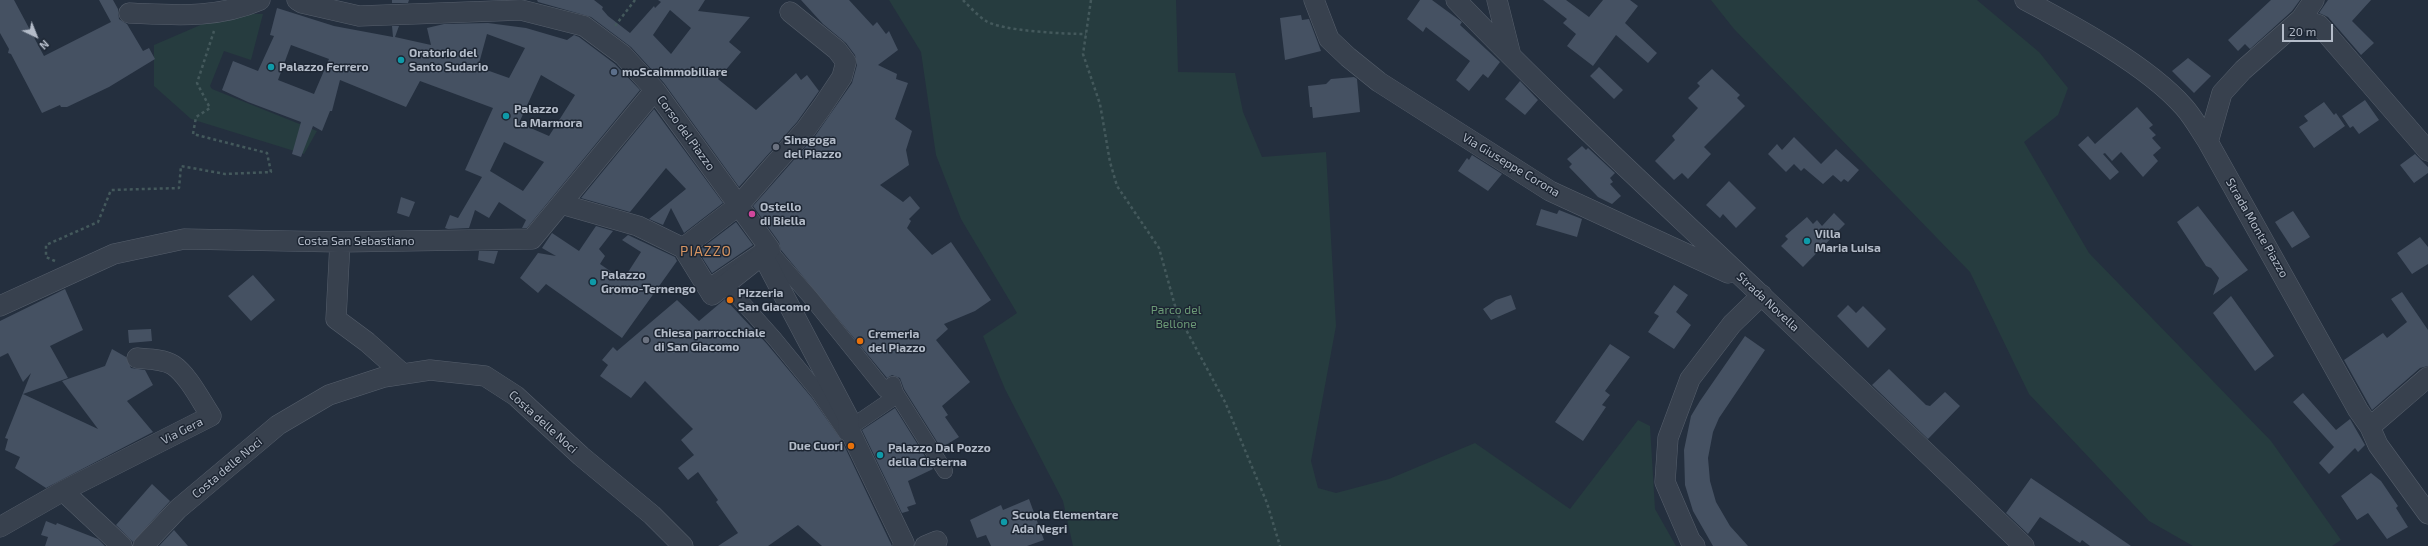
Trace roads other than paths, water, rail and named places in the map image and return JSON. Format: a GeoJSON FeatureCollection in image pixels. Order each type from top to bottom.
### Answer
{"type":"FeatureCollection","features":[{"type":"Feature","properties":{"kind":"street"},"geometry":{"type":"LineString","coordinates":[[129,13],[199,16],[260,0]]}},
{"type":"Feature","properties":{"kind":"street","name":"Corso del Piazzo"},"geometry":{"type":"LineString","coordinates":[[296,0],[302,3],[359,16],[521,10],[584,26],[623,55],[655,90],[739,204],[766,253],[849,424],[904,543],[902,546]]}},
{"type":"Feature","properties":{"kind":"street","name":"Via Giuseppe Corona"},"geometry":{"type":"LineString","coordinates":[[1314,0],[1330,39],[1348,57],[1379,82],[1550,191],[1746,282]]}},
{"type":"Feature","properties":{"kind":"street","name":"Strada Novella"},"geometry":{"type":"LineString","coordinates":[[1456,0],[1512,58],[2024,546]]}},
{"type":"Feature","properties":{"kind":"street"},"geometry":{"type":"LineString","coordinates":[[1497,0],[1512,58]]}},
{"type":"Feature","properties":{"kind":"street","name":"Strada Monte Piazzo"},"geometry":{"type":"LineString","coordinates":[[2025,0],[2069,23],[2151,77],[2184,107],[2208,142],[2358,410],[2370,427],[2378,445],[2428,514]]}},
{"type":"Feature","properties":{"kind":"street"},"geometry":{"type":"LineString","coordinates":[[2208,142],[2222,93],[2243,70],[2301,19],[2314,0]]}},
{"type":"Feature","properties":{"kind":"street"},"geometry":{"type":"LineString","coordinates":[[683,248],[739,204],[806,129],[842,77],[846,62],[837,50],[790,12]]}},
{"type":"Feature","properties":{"kind":"street"},"geometry":{"type":"LineString","coordinates":[[2301,19],[2319,25],[2428,151]]}},
{"type":"Feature","properties":{"kind":"street","name":"Costa San Sebastiano"},"geometry":{"type":"LineString","coordinates":[[0,306],[114,254],[184,239],[340,242],[532,239],[655,90]]}},
{"type":"Feature","properties":{"kind":"street"},"geometry":{"type":"LineString","coordinates":[[561,204],[638,226],[683,248],[717,292],[734,293],[774,338],[819,393],[846,433],[849,424],[895,398],[896,393]]}},
{"type":"Feature","properties":{"kind":"street"},"geometry":{"type":"LineString","coordinates":[[340,242],[336,319],[403,374]]}},
{"type":"Feature","properties":{"kind":"street"},"geometry":{"type":"LineString","coordinates":[[717,292],[766,253],[811,298],[884,390],[893,384],[896,393],[945,471]]}},
{"type":"Feature","properties":{"kind":"street"},"geometry":{"type":"LineString","coordinates":[[1695,546],[1690,540],[1665,482],[1668,438],[1690,379],[1732,324],[1762,296]]}},
{"type":"Feature","properties":{"kind":"street","name":"Via Gera"},"geometry":{"type":"LineString","coordinates":[[0,527],[63,491],[210,416],[193,387],[174,365],[159,360],[137,358]]}},
{"type":"Feature","properties":{"kind":"street","name":"Costa delle Noci"},"geometry":{"type":"LineString","coordinates":[[143,546],[178,509],[278,425],[329,395],[384,377],[430,370],[485,376],[516,396],[581,456],[652,515],[683,546]]}},
{"type":"Feature","properties":{"kind":"street"},"geometry":{"type":"LineString","coordinates":[[2370,427],[2428,377]]}},
{"type":"Feature","properties":{"kind":"street"},"geometry":{"type":"LineString","coordinates":[[63,491],[122,546]]}},
{"type":"Feature","properties":{"kind":"place","name":"Oratorio del Santo Sudario"},"geometry":{"type":"Point","coordinates":[401,60]}},
{"type":"Feature","properties":{"kind":"place","name":"Palazzo Ferrero"},"geometry":{"type":"Point","coordinates":[271,67]}},
{"type":"Feature","properties":{"kind":"place","name":"moScaimmobiliare"},"geometry":{"type":"Point","coordinates":[614,72]}},
{"type":"Feature","properties":{"kind":"place","name":"Palazzo La Marmora"},"geometry":{"type":"Point","coordinates":[506,116]}},
{"type":"Feature","properties":{"kind":"place","name":"Sinagoga del Piazzo"},"geometry":{"type":"Point","coordinates":[776,147]}},
{"type":"Feature","properties":{"kind":"place","name":"Ostello di Biella"},"geometry":{"type":"Point","coordinates":[752,214]}},
{"type":"Feature","properties":{"kind":"place","name":"Villa Maria Luisa"},"geometry":{"type":"Point","coordinates":[1807,241]}},
{"type":"Feature","properties":{"kind":"place","name":"Palazzo Gromo-Ternengo"},"geometry":{"type":"Point","coordinates":[593,282]}},
{"type":"Feature","properties":{"kind":"place","name":"Pizzeria San Giacomo"},"geometry":{"type":"Point","coordinates":[730,300]}},
{"type":"Feature","properties":{"kind":"place","name":"Chiesa parrocchiale di San Giacomo"},"geometry":{"type":"Point","coordinates":[646,340]}},
{"type":"Feature","properties":{"kind":"place","name":"Cremeria del Piazzo"},"geometry":{"type":"Point","coordinates":[860,341]}},
{"type":"Feature","properties":{"kind":"place","name":"Due Cuori"},"geometry":{"type":"Point","coordinates":[851,446]}},
{"type":"Feature","properties":{"kind":"place","name":"Palazzo Dal Pozzo della Cisterna"},"geometry":{"type":"Point","coordinates":[880,455]}},
{"type":"Feature","properties":{"kind":"place","name":"Scuola Elementare Ada Negri"},"geometry":{"type":"Point","coordinates":[1004,522]}},
{"type":"Feature","properties":{"kind":"district","name":"PIAZZO"},"geometry":{"type":"Point","coordinates":[706,251]}},
{"type":"Feature","properties":{"kind":"park label","name":"Parco del Bellone"},"geometry":{"type":"Point","coordinates":[1176,317]}}]}
